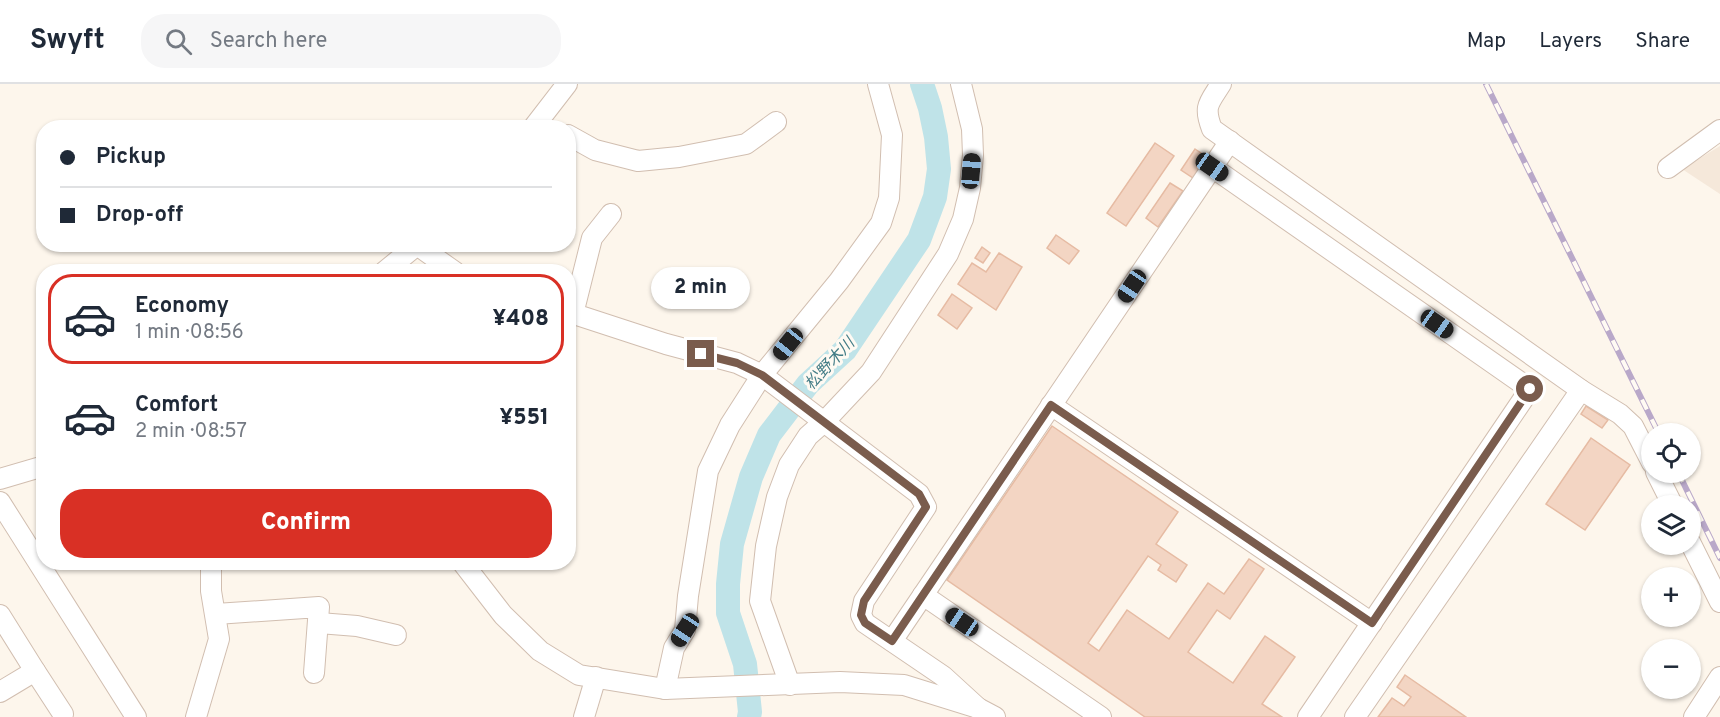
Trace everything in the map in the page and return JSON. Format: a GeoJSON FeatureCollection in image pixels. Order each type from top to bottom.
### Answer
{"type":"FeatureCollection","features":[{"type":"Feature","properties":{"kind":"street"},"geometry":{"type":"LineString","coordinates":[[546,120],[567,84]]}},
{"type":"Feature","properties":{"kind":"street"},"geometry":{"type":"LineString","coordinates":[[671,688],[674,648],[685,630],[708,471],[730,425],[762,375],[840,281],[881,223],[889,198],[892,135],[878,84]]}},
{"type":"Feature","properties":{"kind":"street"},"geometry":{"type":"LineString","coordinates":[[787,685],[760,601],[766,546],[777,497],[789,465],[808,436],[871,372],[948,254],[963,219],[970,188],[972,129],[961,84]]}},
{"type":"Feature","properties":{"kind":"street"},"geometry":{"type":"LineString","coordinates":[[1221,84],[1209,103],[1206,114],[1212,129],[1581,390],[1620,414],[1633,426],[1641,442]]}},
{"type":"Feature","properties":{"kind":"street"},"geometry":{"type":"LineString","coordinates":[[576,139],[595,150],[638,161],[679,157],[746,144],[776,122]]}},
{"type":"Feature","properties":{"kind":"street"},"geometry":{"type":"LineString","coordinates":[[1668,168],[1720,130]]}},
{"type":"Feature","properties":{"kind":"street"},"geometry":{"type":"LineString","coordinates":[[892,641],[1230,141]]}},
{"type":"Feature","properties":{"kind":"street"},"geometry":{"type":"LineString","coordinates":[[1212,167],[1530,389],[1308,717]]}},
{"type":"Feature","properties":{"kind":"street"},"geometry":{"type":"LineString","coordinates":[[576,295],[592,238],[611,214]]}},
{"type":"Feature","properties":{"kind":"street"},"geometry":{"type":"LineString","coordinates":[[393,264],[408,252]]}},
{"type":"Feature","properties":{"kind":"street"},"geometry":{"type":"LineString","coordinates":[[428,252],[444,264]]}},
{"type":"Feature","properties":{"kind":"street"},"geometry":{"type":"LineString","coordinates":[[576,315],[666,344],[737,363],[762,375],[919,494],[926,507],[864,601],[861,615],[865,623],[943,676],[987,712]]}},
{"type":"Feature","properties":{"kind":"street"},"geometry":{"type":"LineString","coordinates":[[1356,717],[1581,390]]}},
{"type":"Feature","properties":{"kind":"street"},"geometry":{"type":"LineString","coordinates":[[1051,405],[1372,623]]}},
{"type":"Feature","properties":{"kind":"street"},"geometry":{"type":"LineString","coordinates":[[0,479],[36,468]]}},
{"type":"Feature","properties":{"kind":"street"},"geometry":{"type":"LineString","coordinates":[[0,502],[36,559]]}},
{"type":"Feature","properties":{"kind":"street"},"geometry":{"type":"LineString","coordinates":[[1696,555],[1720,602]]}},
{"type":"Feature","properties":{"kind":"street"},"geometry":{"type":"LineString","coordinates":[[43,570],[136,717]]}},
{"type":"Feature","properties":{"kind":"street"},"geometry":{"type":"LineString","coordinates":[[196,717],[219,639],[211,591],[211,570]]}},
{"type":"Feature","properties":{"kind":"street"},"geometry":{"type":"LineString","coordinates":[[468,570],[503,615],[540,651],[579,675],[671,688],[840,682],[904,685],[987,712]]}},
{"type":"Feature","properties":{"kind":"street"},"geometry":{"type":"LineString","coordinates":[[923,595],[1101,717]]}},
{"type":"Feature","properties":{"kind":"street"},"geometry":{"type":"LineString","coordinates":[[216,614],[319,607],[314,672]]}},
{"type":"Feature","properties":{"kind":"street"},"geometry":{"type":"LineString","coordinates":[[0,615],[63,714]]}},
{"type":"Feature","properties":{"kind":"street"},"geometry":{"type":"LineString","coordinates":[[319,623],[357,626],[396,634]]}},
{"type":"Feature","properties":{"kind":"street"},"geometry":{"type":"LineString","coordinates":[[0,692],[35,671]]}},
{"type":"Feature","properties":{"kind":"street"},"geometry":{"type":"LineString","coordinates":[[584,717],[596,677]]}},
{"type":"Feature","properties":{"kind":"street"},"geometry":{"type":"LineString","coordinates":[[1694,717],[1720,677]]}},
{"type":"Feature","properties":{"kind":"shaded area"},"geometry":{"type":"Polygon","coordinates":[[[1720,146],[1720,194],[1682,169],[1720,146]]]}},
{"type":"Feature","properties":{"kind":"building"},"geometry":{"type":"Polygon","coordinates":[[[1155,143],[1174,156],[1126,226],[1107,213],[1155,143]]]}},
{"type":"Feature","properties":{"kind":"building"},"geometry":{"type":"Polygon","coordinates":[[[1195,149],[1207,157],[1193,178],[1181,170],[1195,149]]]}},
{"type":"Feature","properties":{"kind":"building"},"geometry":{"type":"Polygon","coordinates":[[[1170,183],[1183,191],[1158,227],[1146,218],[1170,183]]]}},
{"type":"Feature","properties":{"kind":"building"},"geometry":{"type":"Polygon","coordinates":[[[1056,235],[1079,251],[1069,264],[1047,248],[1056,235]]]}},
{"type":"Feature","properties":{"kind":"building"},"geometry":{"type":"Polygon","coordinates":[[[982,247],[990,253],[983,263],[975,258],[982,247]]]}},
{"type":"Feature","properties":{"kind":"building"},"geometry":{"type":"Polygon","coordinates":[[[999,253],[1022,267],[996,310],[958,284],[972,263],[986,272],[999,253]]]}},
{"type":"Feature","properties":{"kind":"building"},"geometry":{"type":"Polygon","coordinates":[[[952,294],[972,308],[957,329],[938,315],[952,294]]]}},
{"type":"Feature","properties":{"kind":"building"},"geometry":{"type":"Polygon","coordinates":[[[1586,406],[1608,420],[1602,428],[1581,414],[1586,406]]]}},
{"type":"Feature","properties":{"kind":"building"},"geometry":{"type":"Polygon","coordinates":[[[1052,426],[1178,512],[1156,544],[1187,565],[1176,582],[1158,570],[1161,565],[1148,556],[1088,643],[1099,651],[1127,610],[1169,639],[1208,583],[1224,594],[1249,559],[1264,569],[1230,619],[1217,610],[1188,652],[1233,683],[1265,636],[1295,657],[1262,704],[1282,717],[1145,717],[947,580],[1052,426]]]}},
{"type":"Feature","properties":{"kind":"building"},"geometry":{"type":"Polygon","coordinates":[[[1591,438],[1630,465],[1585,530],[1546,504],[1591,438]]]}},
{"type":"Feature","properties":{"kind":"building"},"geometry":{"type":"Polygon","coordinates":[[[1405,675],[1466,717],[1378,717],[1392,698],[1404,706],[1411,697],[1397,687],[1405,675]]]}},
{"type":"Feature","properties":{"kind":"waterway","name":"松野木川"},"geometry":{"type":"LineString","coordinates":[[749,717],[745,664],[728,613],[732,544],[751,477],[769,435],[808,384],[845,350],[919,240],[935,197],[939,169],[936,137],[922,84]]}},
{"type":"Feature","properties":{"kind":"railway"},"geometry":{"type":"LineString","coordinates":[[1486,84],[1654,423]]}},
{"type":"Feature","properties":{"kind":"railway"},"geometry":{"type":"LineString","coordinates":[[1683,483],[1720,558]]}},
{"type":"Feature","properties":{"kind":"route"},"geometry":{"type":"LineString","coordinates":[[701,354],[737,363],[762,375],[919,494],[926,507],[864,601],[861,615],[865,623],[892,641],[1051,405],[1372,623],[1530,389]]}}]}
